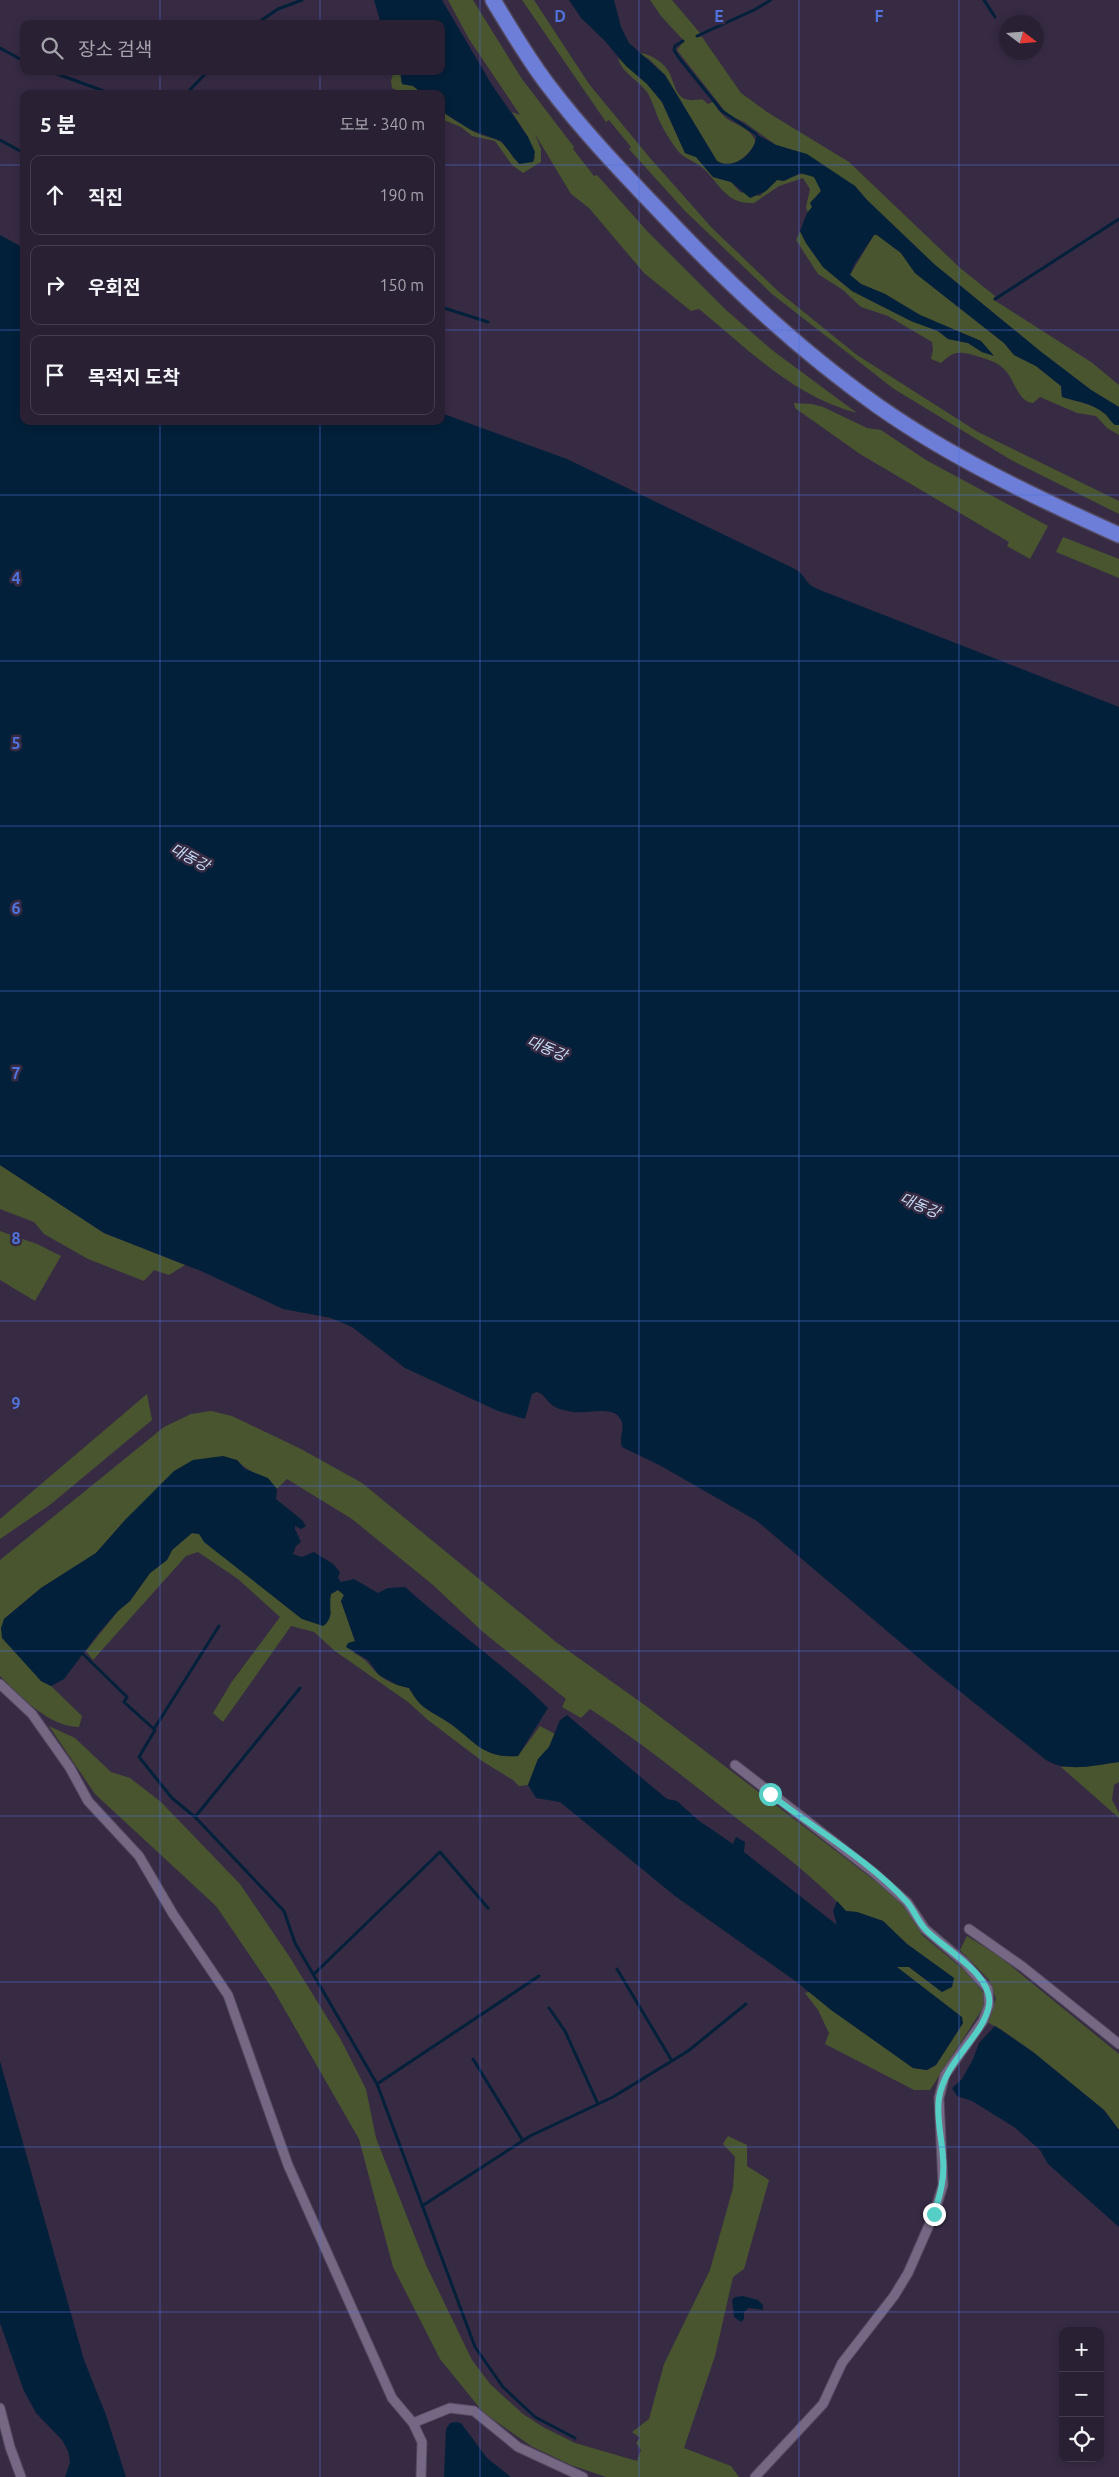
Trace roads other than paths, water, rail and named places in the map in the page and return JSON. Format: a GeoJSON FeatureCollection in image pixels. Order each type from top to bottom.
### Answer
{"type":"FeatureCollection","features":[{"type":"Feature","properties":{"kind":"highway"},"geometry":{"type":"LineString","coordinates":[[493,0],[546,83],[609,158],[698,251],[775,323],[878,407],[922,434],[1030,493],[1119,535]]}},
{"type":"Feature","properties":{"kind":"street"},"geometry":{"type":"LineString","coordinates":[[0,1684],[32,1714],[70,1768],[88,1800],[139,1856],[173,1914],[228,1995],[288,2165],[392,2398],[413,2423],[422,2442],[421,2477]]}},
{"type":"Feature","properties":{"kind":"street"},"geometry":{"type":"LineString","coordinates":[[736,1765],[780,1802],[873,1872],[908,1902],[926,1929],[964,1962],[988,1989],[989,2005],[983,2021],[945,2075],[939,2098],[939,2122],[944,2159],[943,2185],[934,2214],[908,2273],[894,2296],[842,2363],[823,2404],[754,2477]]}},
{"type":"Feature","properties":{"kind":"street"},"geometry":{"type":"LineString","coordinates":[[969,1929],[1023,1967],[1119,2044]]}},
{"type":"Feature","properties":{"kind":"street"},"geometry":{"type":"LineString","coordinates":[[0,2408],[10,2448],[21,2477]]}},
{"type":"Feature","properties":{"kind":"street"},"geometry":{"type":"LineString","coordinates":[[413,2423],[450,2408],[474,2410],[518,2447],[583,2477]]}},
{"type":"Feature","properties":{"kind":"street"},"geometry":{"type":"LineString","coordinates":[[0,2448],[10,2448]]}},
{"type":"Feature","properties":{"kind":"water"},"geometry":{"type":"Polygon","coordinates":[[[374,0],[442,0],[492,85],[528,137],[535,152],[533,162],[519,164],[501,141],[471,130],[445,114],[445,90],[418,90],[413,86],[402,84],[401,75],[445,75],[445,20],[380,20],[374,0]]]}},
{"type":"Feature","properties":{"kind":"water"},"geometry":{"type":"Polygon","coordinates":[[[569,0],[614,0],[621,27],[629,43],[665,75],[717,161],[730,164],[743,158],[753,148],[756,134],[776,145],[807,154],[855,186],[867,200],[934,264],[1040,351],[1091,390],[1119,407],[1119,425],[1115,425],[1105,414],[1094,407],[1062,397],[1061,386],[1036,366],[1014,355],[1004,343],[915,273],[901,253],[877,235],[874,235],[854,265],[850,275],[861,284],[885,294],[920,315],[981,341],[994,356],[982,352],[968,343],[948,339],[938,331],[911,321],[852,291],[823,267],[800,231],[807,213],[812,207],[810,203],[821,191],[814,177],[800,173],[784,181],[777,180],[766,191],[750,198],[731,182],[713,177],[696,157],[685,153],[662,102],[647,84],[626,66],[604,40],[581,18],[569,0]]]}},
{"type":"Feature","properties":{"kind":"water","name":"대동강"},"geometry":{"type":"Polygon","coordinates":[[[0,235],[20,246],[20,425],[445,425],[445,414],[567,459],[795,569],[811,585],[820,590],[1119,707],[1119,1762],[1072,1767],[1054,1764],[1046,1760],[933,1670],[757,1521],[661,1466],[622,1447],[622,1424],[619,1417],[615,1414],[604,1411],[573,1412],[564,1410],[553,1406],[543,1395],[537,1392],[532,1394],[525,1419],[498,1411],[405,1368],[352,1327],[331,1318],[283,1309],[201,1271],[104,1233],[0,1165],[0,235]]]}},
{"type":"Feature","properties":{"kind":"water"},"geometry":{"type":"Polygon","coordinates":[[[223,1456],[237,1460],[245,1469],[268,1478],[277,1489],[276,1499],[302,1520],[306,1526],[301,1529],[295,1526],[301,1542],[296,1546],[293,1554],[302,1557],[314,1552],[333,1564],[340,1572],[338,1578],[341,1582],[354,1579],[378,1593],[388,1588],[405,1587],[514,1676],[548,1708],[518,1756],[494,1754],[477,1745],[423,1706],[409,1688],[397,1685],[379,1675],[368,1660],[346,1647],[348,1643],[355,1641],[341,1601],[344,1595],[338,1590],[331,1594],[330,1616],[327,1623],[323,1626],[302,1619],[204,1542],[199,1534],[192,1533],[172,1550],[167,1560],[150,1573],[130,1601],[118,1611],[98,1634],[64,1679],[51,1686],[41,1681],[2,1638],[1,1628],[4,1619],[41,1588],[96,1553],[126,1519],[174,1471],[193,1460],[223,1456]]]}},
{"type":"Feature","properties":{"kind":"water"},"geometry":{"type":"Polygon","coordinates":[[[567,1715],[667,1799],[677,1801],[698,1820],[733,1844],[736,1837],[745,1842],[744,1852],[837,1925],[833,1911],[837,1901],[846,1911],[857,1912],[883,1921],[907,1944],[954,1978],[952,1987],[942,1992],[909,1967],[897,1967],[962,2017],[963,2023],[936,2065],[927,2070],[913,2068],[831,2010],[798,1983],[675,1896],[560,1802],[536,1798],[528,1785],[538,1759],[549,1747],[560,1720],[567,1715]]]}},
{"type":"Feature","properties":{"kind":"water"},"geometry":{"type":"Polygon","coordinates":[[[995,2026],[1033,2052],[1104,2110],[1119,2130],[1119,2227],[1048,2164],[1040,2150],[1014,2127],[972,2101],[957,2096],[952,2088],[962,2079],[979,2043],[995,2026]]]}},
{"type":"Feature","properties":{"kind":"water"},"geometry":{"type":"Polygon","coordinates":[[[0,2061],[84,2360],[106,2415],[126,2477],[65,2477],[70,2462],[68,2451],[62,2440],[36,2413],[24,2391],[0,2323],[0,2061]]]}},
{"type":"Feature","properties":{"kind":"water"},"geometry":{"type":"Polygon","coordinates":[[[743,2296],[758,2300],[763,2305],[763,2310],[749,2308],[744,2312],[744,2319],[741,2322],[734,2317],[732,2300],[735,2297],[743,2296]]]}},
{"type":"Feature","properties":{"kind":"water"},"geometry":{"type":"Polygon","coordinates":[[[450,2423],[461,2423],[487,2458],[511,2477],[444,2477],[446,2429],[450,2423]]]}},
{"type":"Feature","properties":{"kind":"waterway"},"geometry":{"type":"LineString","coordinates":[[262,20],[278,9],[302,0]]}},
{"type":"Feature","properties":{"kind":"waterway"},"geometry":{"type":"LineString","coordinates":[[697,36],[754,10],[771,0]]}},
{"type":"Feature","properties":{"kind":"waterway"},"geometry":{"type":"LineString","coordinates":[[984,0],[995,17]]}},
{"type":"Feature","properties":{"kind":"waterway"},"geometry":{"type":"LineString","coordinates":[[683,41],[675,46],[674,50],[679,58],[722,111],[756,134]]}},
{"type":"Feature","properties":{"kind":"waterway"},"geometry":{"type":"LineString","coordinates":[[0,48],[20,59]]}},
{"type":"Feature","properties":{"kind":"waterway"},"geometry":{"type":"LineString","coordinates":[[60,75],[101,90]]}},
{"type":"Feature","properties":{"kind":"waterway"},"geometry":{"type":"LineString","coordinates":[[190,90],[204,75]]}},
{"type":"Feature","properties":{"kind":"waterway"},"geometry":{"type":"LineString","coordinates":[[0,140],[20,151]]}},
{"type":"Feature","properties":{"kind":"waterway"},"geometry":{"type":"LineString","coordinates":[[995,299],[1119,219]]}},
{"type":"Feature","properties":{"kind":"waterway"},"geometry":{"type":"LineString","coordinates":[[445,308],[488,322]]}},
{"type":"Feature","properties":{"kind":"waterway"},"geometry":{"type":"LineString","coordinates":[[154,1729],[219,1626]]}},
{"type":"Feature","properties":{"kind":"waterway"},"geometry":{"type":"LineString","coordinates":[[83,1654],[127,1697],[124,1702],[155,1730],[139,1757],[172,1798],[195,1817],[284,1911],[295,1943],[377,2084],[475,2347],[503,2387],[535,2417],[575,2438]]}},
{"type":"Feature","properties":{"kind":"waterway"},"geometry":{"type":"LineString","coordinates":[[195,1817],[300,1688]]}},
{"type":"Feature","properties":{"kind":"waterway"},"geometry":{"type":"LineString","coordinates":[[314,1974],[440,1852],[488,1908]]}},
{"type":"Feature","properties":{"kind":"waterway"},"geometry":{"type":"LineString","coordinates":[[617,1969],[672,2061]]}},
{"type":"Feature","properties":{"kind":"waterway"},"geometry":{"type":"LineString","coordinates":[[377,2084],[539,1976]]}},
{"type":"Feature","properties":{"kind":"waterway"},"geometry":{"type":"LineString","coordinates":[[422,2206],[530,2136],[613,2097],[688,2051],[746,2004]]}},
{"type":"Feature","properties":{"kind":"waterway"},"geometry":{"type":"LineString","coordinates":[[549,2008],[565,2031],[598,2104]]}},
{"type":"Feature","properties":{"kind":"waterway"},"geometry":{"type":"LineString","coordinates":[[473,2059],[523,2141]]}}]}
